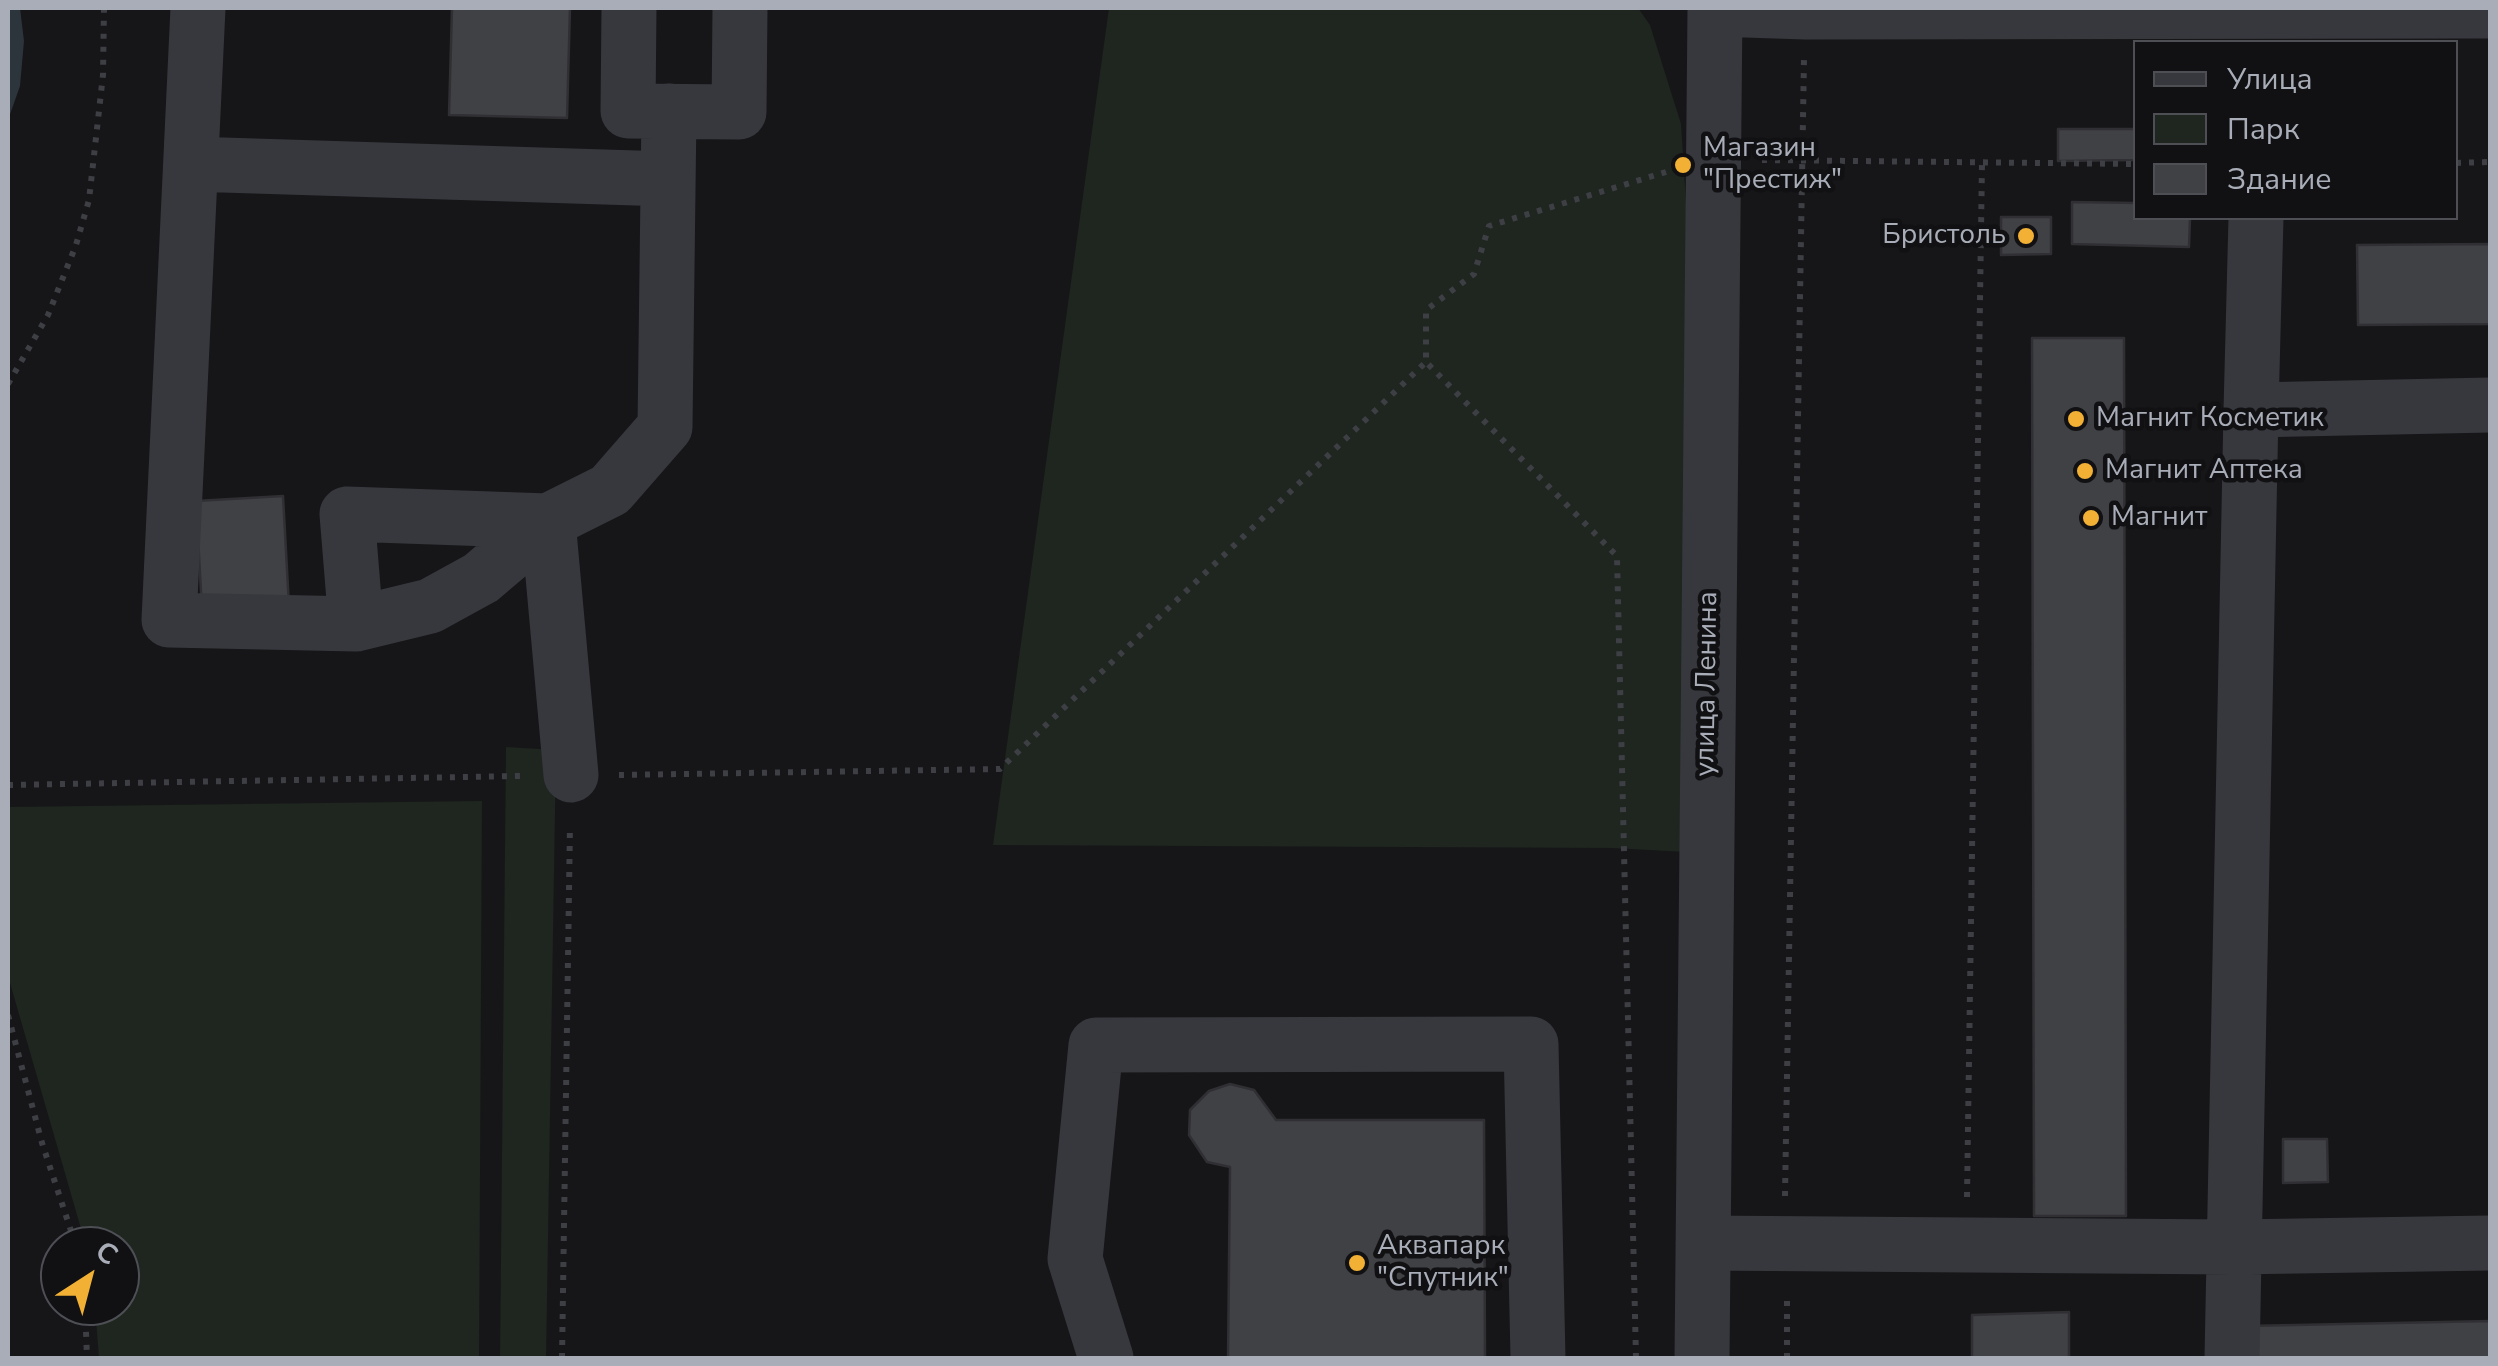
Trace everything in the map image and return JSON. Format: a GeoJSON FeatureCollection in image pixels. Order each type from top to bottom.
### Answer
{"type":"FeatureCollection","features":[{"type":"Feature","properties":{"kind":"street"},"geometry":{"type":"LineString","coordinates":[[198,8],[169,620],[356,624],[430,606],[481,578],[548,521],[610,490],[664,427],[669,112]]}},
{"type":"Feature","properties":{"kind":"street"},"geometry":{"type":"LineString","coordinates":[[629,8],[628,111],[669,112],[739,112],[740,8]]}},
{"type":"Feature","properties":{"kind":"street"},"geometry":{"type":"LineString","coordinates":[[1714,8],[1806,12],[1994,9],[2272,26],[2490,11]]}},
{"type":"Feature","properties":{"kind":"street","name":"улица Ленина"},"geometry":{"type":"LineString","coordinates":[[1702,1358],[1714,8]]}},
{"type":"Feature","properties":{"kind":"street"},"geometry":{"type":"LineString","coordinates":[[191,164],[668,180]]}},
{"type":"Feature","properties":{"kind":"street"},"geometry":{"type":"LineString","coordinates":[[2232,1358],[2256,220]]}},
{"type":"Feature","properties":{"kind":"street"},"geometry":{"type":"LineString","coordinates":[[2251,410],[2490,405]]}},
{"type":"Feature","properties":{"kind":"street"},"geometry":{"type":"LineString","coordinates":[[356,624],[347,514],[548,521]]}},
{"type":"Feature","properties":{"kind":"street"},"geometry":{"type":"LineString","coordinates":[[548,521],[570,776]]}},
{"type":"Feature","properties":{"kind":"street"},"geometry":{"type":"LineString","coordinates":[[1106,1358],[1075,1259],[1096,1045],[1532,1044],[1538,1358]]}},
{"type":"Feature","properties":{"kind":"street"},"geometry":{"type":"LineString","coordinates":[[1703,1243],[2233,1247],[2490,1243]]}},
{"type":"Feature","properties":{"kind":"path"},"geometry":{"type":"LineString","coordinates":[[8,384],[48,315],[89,200],[103,76],[104,8]]}},
{"type":"Feature","properties":{"kind":"path"},"geometry":{"type":"LineString","coordinates":[[1786,1358],[1788,1244],[1784,1185],[1795,762],[1806,12]]}},
{"type":"Feature","properties":{"kind":"path"},"geometry":{"type":"LineString","coordinates":[[2458,162],[2490,162]]}},
{"type":"Feature","properties":{"kind":"path"},"geometry":{"type":"LineString","coordinates":[[1966,1246],[1982,163]]}},
{"type":"Feature","properties":{"kind":"path"},"geometry":{"type":"LineString","coordinates":[[8,784],[1000,769],[1426,362]]}},
{"type":"Feature","properties":{"kind":"path"},"geometry":{"type":"LineString","coordinates":[[562,1358],[570,776]]}},
{"type":"Feature","properties":{"kind":"path"},"geometry":{"type":"LineString","coordinates":[[8,1015],[42,1143],[69,1226]]}},
{"type":"Feature","properties":{"kind":"path"},"geometry":{"type":"LineString","coordinates":[[86,1326],[87,1358]]}},
{"type":"Feature","properties":{"kind":"green space"},"geometry":{"type":"Polygon","coordinates":[[[1109,8],[1638,8],[1650,25],[1681,124],[1697,375],[1705,853],[1612,848],[993,845],[1109,8]]]}},
{"type":"Feature","properties":{"kind":"green space"},"geometry":{"type":"Polygon","coordinates":[[[506,747],[556,750],[546,1358],[500,1358],[506,747]]]}},
{"type":"Feature","properties":{"kind":"green space"},"geometry":{"type":"Polygon","coordinates":[[[482,801],[479,1358],[99,1358],[97,1326],[140,1326],[140,1226],[80,1226],[8,976],[8,807],[482,801]]]}},
{"type":"Feature","properties":{"kind":"shaded area"},"geometry":{"type":"Polygon","coordinates":[[[8,8],[20,8],[24,41],[20,86],[8,120],[8,8]]]}},
{"type":"Feature","properties":{"kind":"building"},"geometry":{"type":"Polygon","coordinates":[[[452,8],[570,8],[567,118],[449,115],[452,8]]]}},
{"type":"Feature","properties":{"kind":"building"},"geometry":{"type":"Polygon","coordinates":[[[2058,129],[2133,129],[2133,160],[2058,161],[2058,129]]]}},
{"type":"Feature","properties":{"kind":"building"},"geometry":{"type":"Polygon","coordinates":[[[2072,202],[2133,203],[2133,220],[2190,220],[2189,247],[2072,244],[2072,202]]]}},
{"type":"Feature","properties":{"kind":"building","name":"Бристоль"},"geometry":{"type":"Polygon","coordinates":[[[2001,217],[2051,217],[2051,254],[2001,255],[2001,217]]]}},
{"type":"Feature","properties":{"kind":"building"},"geometry":{"type":"Polygon","coordinates":[[[2490,244],[2490,324],[2358,325],[2357,245],[2490,244]]]}},
{"type":"Feature","properties":{"kind":"building"},"geometry":{"type":"Polygon","coordinates":[[[2032,338],[2124,338],[2126,1216],[2034,1216],[2032,338]]]}},
{"type":"Feature","properties":{"kind":"building"},"geometry":{"type":"Polygon","coordinates":[[[283,496],[289,606],[202,610],[196,501],[283,496]]]}},
{"type":"Feature","properties":{"kind":"building","name":"Аквапарк \"Спутник\""},"geometry":{"type":"Polygon","coordinates":[[[1230,1084],[1254,1090],[1276,1120],[1484,1120],[1485,1358],[1228,1358],[1230,1167],[1207,1162],[1189,1135],[1190,1110],[1209,1091],[1230,1084]]]}},
{"type":"Feature","properties":{"kind":"building"},"geometry":{"type":"Polygon","coordinates":[[[2283,1139],[2327,1139],[2328,1182],[2283,1183],[2283,1139]]]}},
{"type":"Feature","properties":{"kind":"building"},"geometry":{"type":"Polygon","coordinates":[[[2069,1312],[2069,1358],[1972,1358],[1972,1315],[2069,1312]]]}},
{"type":"Feature","properties":{"kind":"building"},"geometry":{"type":"Polygon","coordinates":[[[2490,1321],[2490,1358],[2247,1358],[2246,1326],[2490,1321]]]}},
{"type":"Feature","properties":{"kind":"place","name":"Магазин \"Престиж\""},"geometry":{"type":"Point","coordinates":[1683,165]}},
{"type":"Feature","properties":{"kind":"place","name":"Бристоль"},"geometry":{"type":"Point","coordinates":[2026,236]}},
{"type":"Feature","properties":{"kind":"place","name":"Магнит Косметик"},"geometry":{"type":"Point","coordinates":[2076,419]}},
{"type":"Feature","properties":{"kind":"place","name":"Магнит Аптека"},"geometry":{"type":"Point","coordinates":[2085,471]}},
{"type":"Feature","properties":{"kind":"place","name":"Магнит"},"geometry":{"type":"Point","coordinates":[2091,518]}},
{"type":"Feature","properties":{"kind":"place","name":"Аквапарк \"Спутник\""},"geometry":{"type":"Point","coordinates":[1357,1263]}}]}
